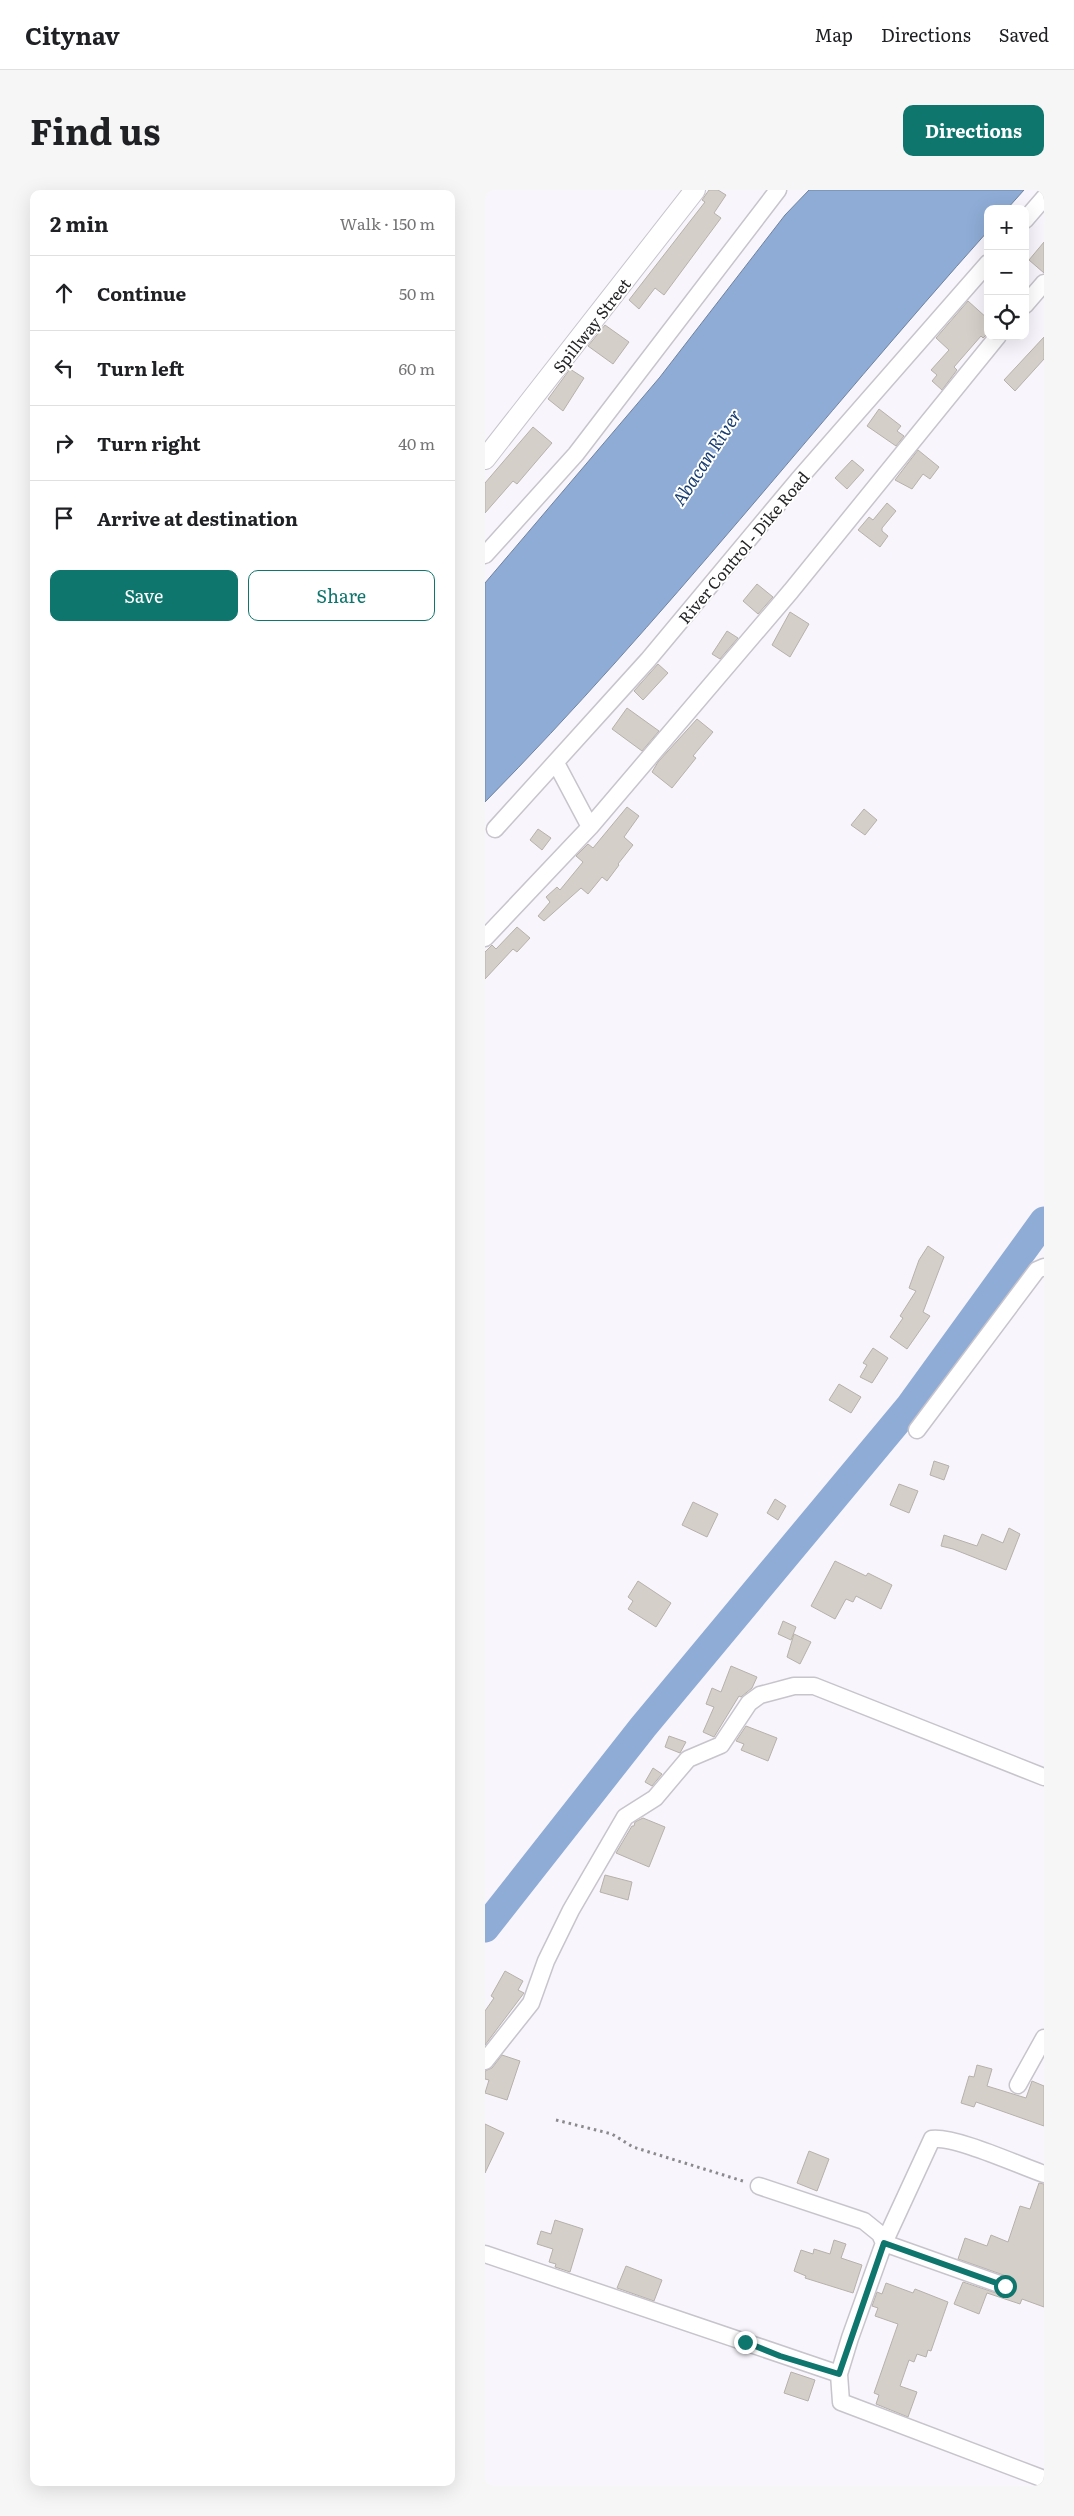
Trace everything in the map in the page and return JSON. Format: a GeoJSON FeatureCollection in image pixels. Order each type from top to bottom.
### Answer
{"type":"FeatureCollection","features":[{"type":"Feature","properties":{"kind":"street","name":"Spillway Street"},"geometry":{"type":"LineString","coordinates":[[485,459],[633,273],[695,190]]}},
{"type":"Feature","properties":{"kind":"street"},"geometry":{"type":"LineString","coordinates":[[485,555],[576,454],[779,190]]}},
{"type":"Feature","properties":{"kind":"street"},"geometry":{"type":"LineString","coordinates":[[1029,215],[1044,198]]}},
{"type":"Feature","properties":{"kind":"street","name":"River Control - Dike Road"},"geometry":{"type":"LineString","coordinates":[[495,829],[647,660],[798,480],[984,267]]}},
{"type":"Feature","properties":{"kind":"street"},"geometry":{"type":"LineString","coordinates":[[1029,300],[1044,283]]}},
{"type":"Feature","properties":{"kind":"street"},"geometry":{"type":"LineString","coordinates":[[485,938],[590,827],[791,591],[995,340]]}},
{"type":"Feature","properties":{"kind":"street"},"geometry":{"type":"LineString","coordinates":[[556,762],[590,827]]}},
{"type":"Feature","properties":{"kind":"street"},"geometry":{"type":"LineString","coordinates":[[917,1430],[1037,1270],[1044,1267]]}},
{"type":"Feature","properties":{"kind":"street"},"geometry":{"type":"LineString","coordinates":[[485,2060],[531,2003],[546,1961],[571,1910],[625,1817],[655,1798],[688,1759],[721,1745],[749,1703],[759,1695],[794,1686],[814,1686],[1044,1777]]}},
{"type":"Feature","properties":{"kind":"street"},"geometry":{"type":"LineString","coordinates":[[1018,2085],[1044,2038]]}},
{"type":"Feature","properties":{"kind":"street"},"geometry":{"type":"LineString","coordinates":[[1044,2174],[939,2138],[931,2140],[884,2243],[839,2374],[841,2402],[1044,2479]]}},
{"type":"Feature","properties":{"kind":"street"},"geometry":{"type":"LineString","coordinates":[[759,2186],[864,2221],[880,2234],[884,2243],[1005,2286]]}},
{"type":"Feature","properties":{"kind":"street"},"geometry":{"type":"LineString","coordinates":[[485,2254],[839,2374]]}},
{"type":"Feature","properties":{"kind":"path"},"geometry":{"type":"LineString","coordinates":[[556,2120],[612,2134],[633,2147],[759,2186]]}},
{"type":"Feature","properties":{"kind":"water","name":"Abacan River"},"geometry":{"type":"Polygon","coordinates":[[[809,190],[1024,190],[1011,205],[984,205],[984,236],[678,592],[551,733],[485,802],[485,583],[660,377],[785,215],[809,190]]]}},
{"type":"Feature","properties":{"kind":"building"},"geometry":{"type":"Polygon","coordinates":[[[709,190],[718,190],[726,195],[714,213],[721,218],[664,295],[655,288],[639,309],[629,300],[705,202],[702,200],[709,190]]]}},
{"type":"Feature","properties":{"kind":"building"},"geometry":{"type":"Polygon","coordinates":[[[1044,242],[1044,273],[1029,260],[1044,242]]]}},
{"type":"Feature","properties":{"kind":"building"},"geometry":{"type":"Polygon","coordinates":[[[968,301],[984,315],[984,337],[981,336],[954,367],[957,370],[942,390],[932,381],[937,375],[931,370],[949,350],[936,338],[968,301]]]}},
{"type":"Feature","properties":{"kind":"building"},"geometry":{"type":"Polygon","coordinates":[[[605,325],[629,342],[613,364],[588,346],[605,325]]]}},
{"type":"Feature","properties":{"kind":"building"},"geometry":{"type":"Polygon","coordinates":[[[1044,337],[1044,359],[1015,391],[1004,380],[1044,337]]]}},
{"type":"Feature","properties":{"kind":"building"},"geometry":{"type":"Polygon","coordinates":[[[570,369],[584,378],[563,411],[548,399],[570,369]]]}},
{"type":"Feature","properties":{"kind":"building"},"geometry":{"type":"Polygon","coordinates":[[[879,409],[901,426],[897,431],[904,436],[896,446],[867,426],[879,409]]]}},
{"type":"Feature","properties":{"kind":"building"},"geometry":{"type":"Polygon","coordinates":[[[533,427],[552,443],[517,484],[513,481],[485,513],[485,483],[533,427]]]}},
{"type":"Feature","properties":{"kind":"building"},"geometry":{"type":"Polygon","coordinates":[[[918,450],[939,467],[930,479],[923,474],[912,489],[895,480],[918,450]]]}},
{"type":"Feature","properties":{"kind":"building"},"geometry":{"type":"Polygon","coordinates":[[[852,460],[864,470],[847,489],[835,478],[852,460]]]}},
{"type":"Feature","properties":{"kind":"building"},"geometry":{"type":"Polygon","coordinates":[[[887,503],[896,511],[882,528],[882,531],[888,536],[880,547],[858,530],[869,517],[873,520],[887,503]]]}},
{"type":"Feature","properties":{"kind":"building"},"geometry":{"type":"Polygon","coordinates":[[[757,584],[773,597],[758,614],[743,601],[757,584]]]}},
{"type":"Feature","properties":{"kind":"building"},"geometry":{"type":"Polygon","coordinates":[[[790,612],[809,624],[790,657],[772,645],[790,612]]]}},
{"type":"Feature","properties":{"kind":"building"},"geometry":{"type":"Polygon","coordinates":[[[727,631],[738,638],[720,659],[712,654],[727,631]]]}},
{"type":"Feature","properties":{"kind":"building"},"geometry":{"type":"Polygon","coordinates":[[[658,664],[668,673],[643,700],[634,691],[658,664]]]}},
{"type":"Feature","properties":{"kind":"building"},"geometry":{"type":"Polygon","coordinates":[[[627,708],[659,731],[642,751],[612,729],[627,708]]]}},
{"type":"Feature","properties":{"kind":"building"},"geometry":{"type":"Polygon","coordinates":[[[697,719],[713,732],[693,756],[696,758],[672,788],[652,772],[658,762],[697,719]]]}},
{"type":"Feature","properties":{"kind":"building"},"geometry":{"type":"Polygon","coordinates":[[[627,807],[639,816],[624,837],[633,845],[619,865],[607,881],[602,877],[588,894],[581,888],[544,921],[538,916],[550,902],[546,897],[557,887],[560,890],[583,862],[576,856],[588,844],[593,848],[627,807]]]}},
{"type":"Feature","properties":{"kind":"building"},"geometry":{"type":"Polygon","coordinates":[[[864,809],[877,820],[865,835],[851,825],[864,809]]]}},
{"type":"Feature","properties":{"kind":"building"},"geometry":{"type":"Polygon","coordinates":[[[538,829],[551,838],[542,850],[530,840],[538,829]]]}},
{"type":"Feature","properties":{"kind":"building"},"geometry":{"type":"Polygon","coordinates":[[[517,927],[530,938],[517,952],[513,949],[485,979],[485,952],[492,945],[496,949],[517,927]]]}},
{"type":"Feature","properties":{"kind":"building"},"geometry":{"type":"Polygon","coordinates":[[[928,1246],[944,1257],[923,1312],[930,1316],[907,1349],[890,1337],[903,1318],[900,1316],[916,1291],[909,1288],[919,1260],[928,1246]]]}},
{"type":"Feature","properties":{"kind":"building"},"geometry":{"type":"Polygon","coordinates":[[[873,1348],[888,1358],[872,1383],[860,1377],[867,1365],[863,1363],[873,1348]]]}},
{"type":"Feature","properties":{"kind":"building"},"geometry":{"type":"Polygon","coordinates":[[[839,1384],[861,1397],[851,1413],[829,1400],[839,1384]]]}},
{"type":"Feature","properties":{"kind":"building"},"geometry":{"type":"Polygon","coordinates":[[[934,1461],[949,1466],[944,1480],[930,1475],[934,1461]]]}},
{"type":"Feature","properties":{"kind":"building"},"geometry":{"type":"Polygon","coordinates":[[[899,1484],[918,1491],[909,1513],[890,1505],[899,1484]]]}},
{"type":"Feature","properties":{"kind":"building"},"geometry":{"type":"Polygon","coordinates":[[[775,1499],[786,1506],[778,1520],[767,1513],[775,1499]]]}},
{"type":"Feature","properties":{"kind":"building"},"geometry":{"type":"Polygon","coordinates":[[[693,1502],[718,1514],[707,1537],[682,1525],[693,1502]]]}},
{"type":"Feature","properties":{"kind":"building"},"geometry":{"type":"Polygon","coordinates":[[[1009,1528],[1020,1534],[1006,1570],[941,1546],[944,1535],[977,1546],[982,1534],[1003,1543],[1009,1528]]]}},
{"type":"Feature","properties":{"kind":"building"},"geometry":{"type":"Polygon","coordinates":[[[835,1561],[866,1576],[868,1573],[892,1585],[881,1609],[856,1596],[853,1602],[846,1599],[835,1619],[811,1606],[835,1561]]]}},
{"type":"Feature","properties":{"kind":"building"},"geometry":{"type":"Polygon","coordinates":[[[638,1581],[671,1603],[656,1627],[628,1609],[633,1601],[628,1597],[638,1581]]]}},
{"type":"Feature","properties":{"kind":"building"},"geometry":{"type":"Polygon","coordinates":[[[783,1621],[796,1627],[791,1640],[778,1634],[783,1621]]]}},
{"type":"Feature","properties":{"kind":"building"},"geometry":{"type":"Polygon","coordinates":[[[794,1634],[811,1642],[800,1664],[787,1657],[794,1634]]]}},
{"type":"Feature","properties":{"kind":"building"},"geometry":{"type":"Polygon","coordinates":[[[731,1666],[757,1677],[752,1688],[741,1697],[739,1696],[714,1737],[703,1732],[714,1707],[706,1704],[712,1688],[721,1692],[731,1666]]]}},
{"type":"Feature","properties":{"kind":"building"},"geometry":{"type":"Polygon","coordinates":[[[746,1726],[777,1738],[768,1761],[741,1750],[744,1744],[736,1741],[746,1726]]]}},
{"type":"Feature","properties":{"kind":"building"},"geometry":{"type":"Polygon","coordinates":[[[669,1736],[686,1742],[680,1753],[665,1747],[669,1736]]]}},
{"type":"Feature","properties":{"kind":"building"},"geometry":{"type":"Polygon","coordinates":[[[653,1768],[662,1774],[652,1786],[645,1782],[653,1768]]]}},
{"type":"Feature","properties":{"kind":"building"},"geometry":{"type":"Polygon","coordinates":[[[643,1818],[665,1827],[649,1867],[616,1853],[635,1822],[643,1818]]]}},
{"type":"Feature","properties":{"kind":"building"},"geometry":{"type":"Polygon","coordinates":[[[605,1875],[632,1882],[628,1900],[600,1892],[605,1875]]]}},
{"type":"Feature","properties":{"kind":"building"},"geometry":{"type":"Polygon","coordinates":[[[505,1971],[523,1981],[518,1990],[524,1993],[485,2045],[485,2011],[494,1998],[491,1996],[505,1971]]]}},
{"type":"Feature","properties":{"kind":"building"},"geometry":{"type":"Polygon","coordinates":[[[502,2055],[520,2061],[507,2100],[485,2093],[489,2080],[485,2079],[485,2071],[492,2068],[502,2055]]]}},
{"type":"Feature","properties":{"kind":"building"},"geometry":{"type":"Polygon","coordinates":[[[977,2065],[992,2069],[987,2086],[1026,2098],[1032,2081],[1044,2086],[1044,2126],[976,2102],[974,2107],[961,2103],[969,2076],[974,2077],[977,2065]]]}},
{"type":"Feature","properties":{"kind":"building"},"geometry":{"type":"Polygon","coordinates":[[[485,2124],[504,2133],[485,2173],[485,2124]]]}},
{"type":"Feature","properties":{"kind":"building"},"geometry":{"type":"Polygon","coordinates":[[[809,2151],[829,2159],[817,2191],[797,2183],[809,2151]]]}},
{"type":"Feature","properties":{"kind":"building"},"geometry":{"type":"Polygon","coordinates":[[[1039,2183],[1044,2184],[1044,2307],[1022,2299],[1020,2304],[987,2293],[979,2314],[954,2304],[963,2282],[1002,2295],[1012,2293],[1015,2285],[1009,2277],[958,2259],[965,2238],[987,2246],[991,2235],[1008,2242],[1020,2206],[1030,2209],[1039,2183]]]}},
{"type":"Feature","properties":{"kind":"building"},"geometry":{"type":"Polygon","coordinates":[[[555,2220],[583,2229],[570,2272],[555,2267],[556,2264],[549,2262],[553,2249],[537,2244],[541,2231],[551,2234],[555,2220]]]}},
{"type":"Feature","properties":{"kind":"building"},"geometry":{"type":"Polygon","coordinates":[[[834,2240],[846,2244],[841,2258],[862,2265],[853,2293],[805,2278],[806,2276],[794,2271],[801,2250],[813,2254],[814,2249],[830,2254],[834,2240]]]}},
{"type":"Feature","properties":{"kind":"building"},"geometry":{"type":"Polygon","coordinates":[[[626,2266],[662,2280],[654,2301],[617,2288],[626,2266]]]}},
{"type":"Feature","properties":{"kind":"building"},"geometry":{"type":"Polygon","coordinates":[[[886,2283],[913,2293],[915,2289],[948,2302],[931,2351],[928,2350],[926,2357],[917,2354],[914,2362],[909,2360],[900,2386],[917,2392],[908,2417],[876,2404],[879,2395],[874,2393],[898,2324],[875,2316],[878,2308],[872,2306],[877,2292],[882,2294],[886,2283]]]}},
{"type":"Feature","properties":{"kind":"building"},"geometry":{"type":"Polygon","coordinates":[[[791,2372],[815,2380],[808,2401],[784,2393],[791,2372]]]}},
{"type":"Feature","properties":{"kind":"waterway"},"geometry":{"type":"LineString","coordinates":[[485,1928],[643,1727],[910,1406],[1044,1221]]}},
{"type":"Feature","properties":{"kind":"route"},"geometry":{"type":"LineString","coordinates":[[745,2342],[780,2356],[839,2374],[884,2243],[1005,2286]]}}]}
